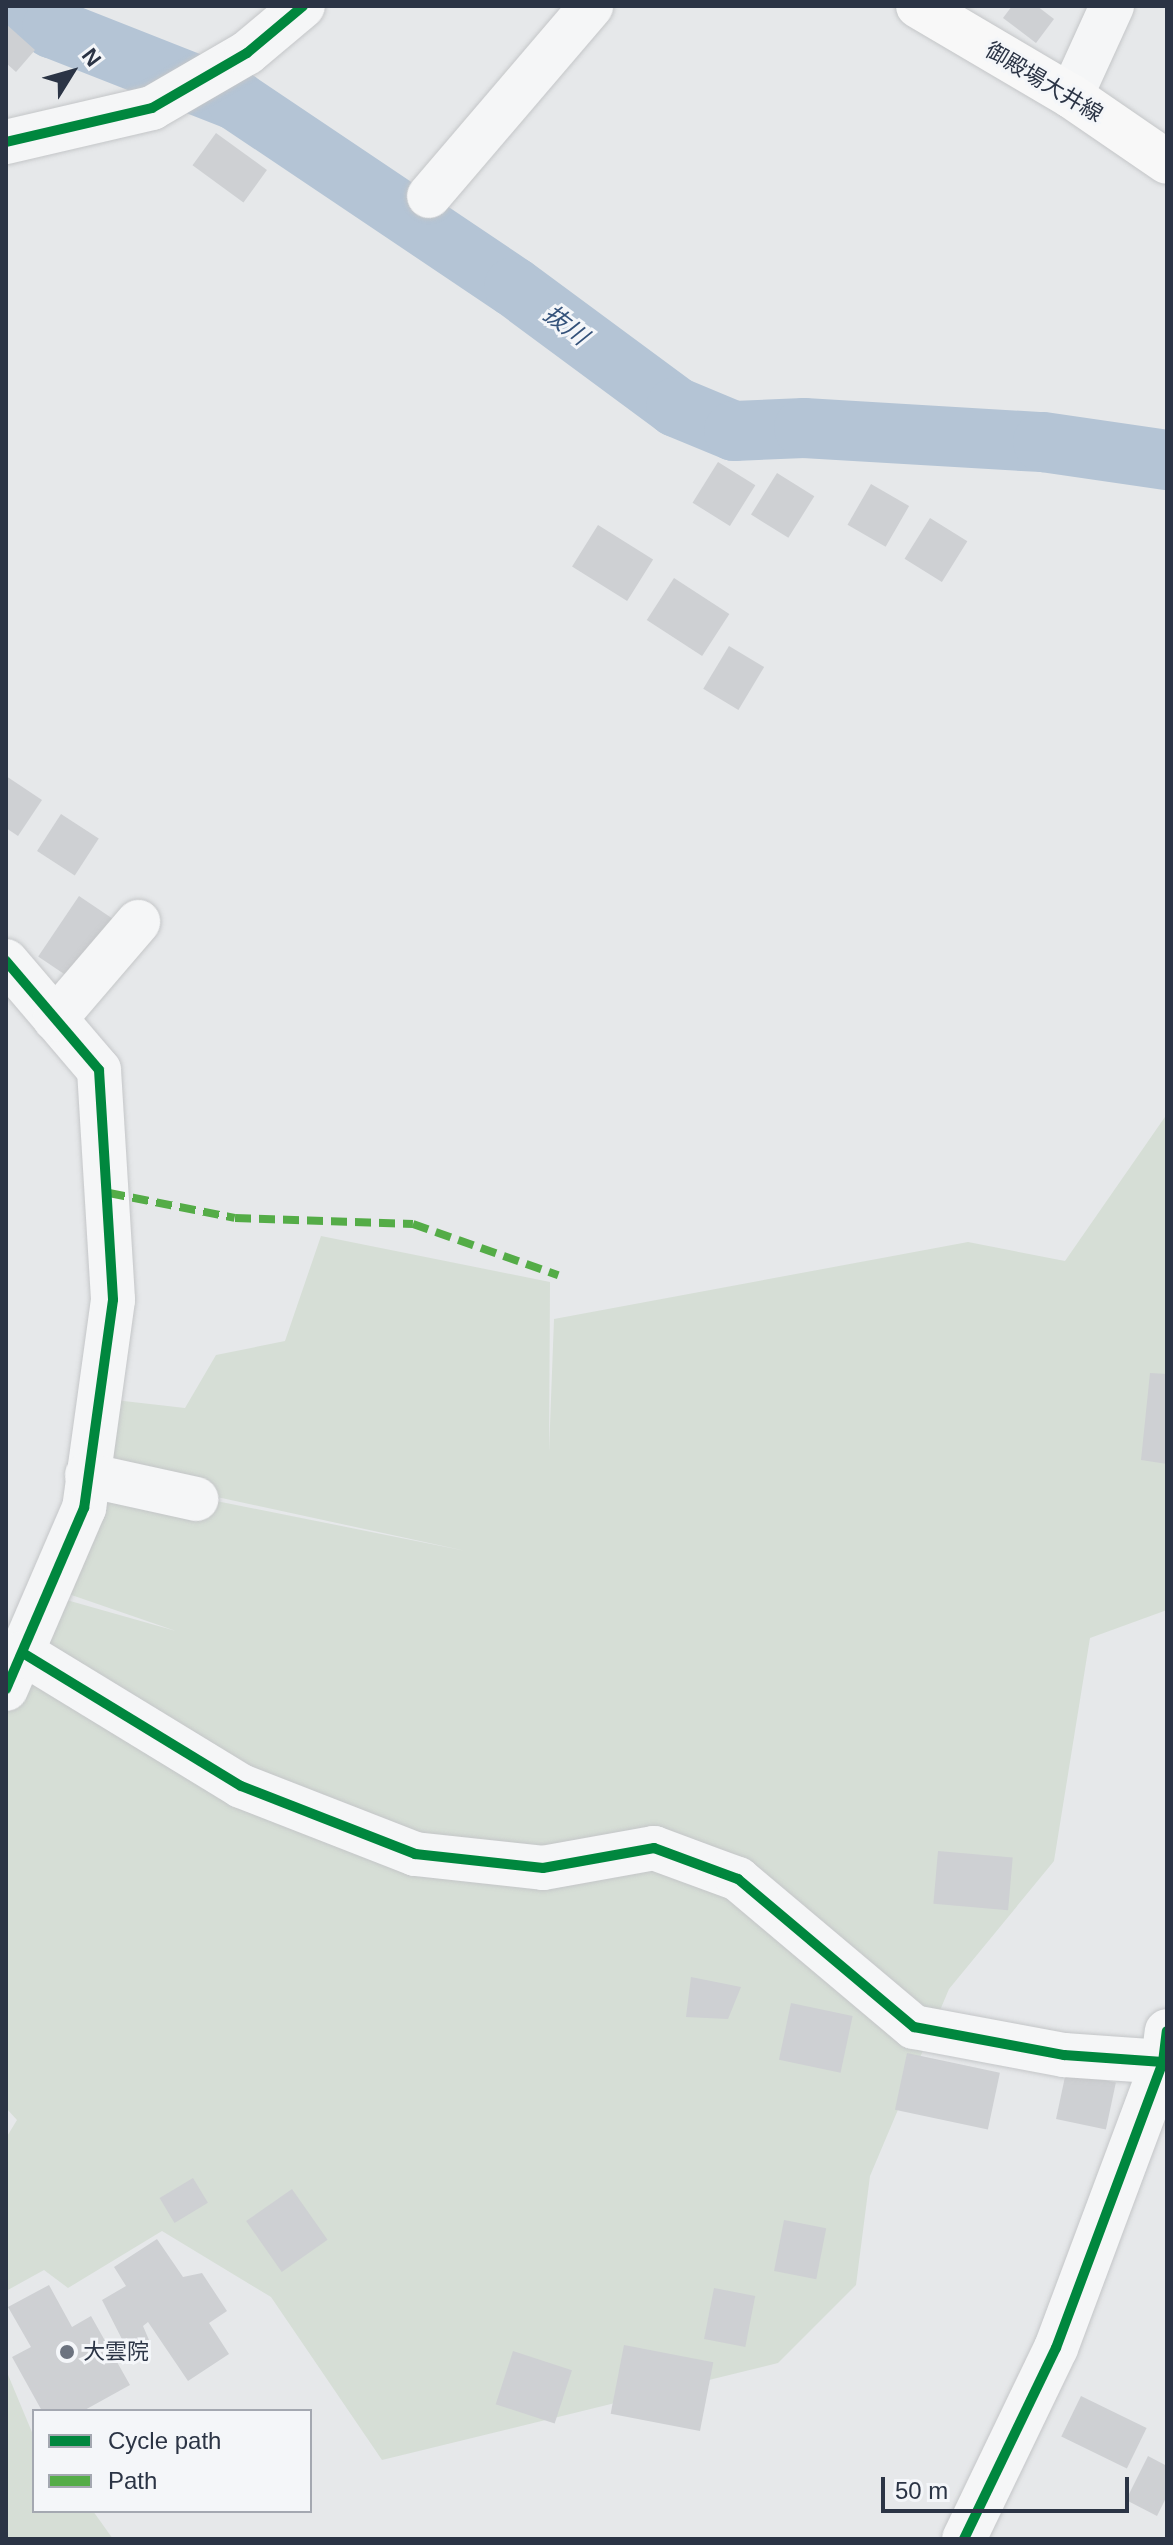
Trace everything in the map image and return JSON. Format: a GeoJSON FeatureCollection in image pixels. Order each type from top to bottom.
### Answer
{"type":"FeatureCollection","features":[{"type":"Feature","properties":{"kind":"main road","name":"御殿場大井線"},"geometry":{"type":"LineString","coordinates":[[918,6],[1071,96],[1167,162]]}},
{"type":"Feature","properties":{"kind":"street"},"geometry":{"type":"LineString","coordinates":[[6,142],[152,108],[247,53],[303,6]]}},
{"type":"Feature","properties":{"kind":"street"},"geometry":{"type":"LineString","coordinates":[[429,196],[591,6]]}},
{"type":"Feature","properties":{"kind":"street"},"geometry":{"type":"LineString","coordinates":[[1071,96],[1112,6]]}},
{"type":"Feature","properties":{"kind":"street"},"geometry":{"type":"LineString","coordinates":[[55,1019],[138,922]]}},
{"type":"Feature","properties":{"kind":"street"},"geometry":{"type":"LineString","coordinates":[[6,961],[99,1070],[112,1232],[113,1300],[84,1508],[14,1671],[241,1786],[415,1854],[543,1868],[654,1848],[738,1879],[914,2027],[1064,2055],[1165,2046],[1056,2348],[964,2539]]}},
{"type":"Feature","properties":{"kind":"street"},"geometry":{"type":"LineString","coordinates":[[87,1475],[196,1499]]}},
{"type":"Feature","properties":{"kind":"shaded area"},"geometry":{"type":"Polygon","coordinates":[[[1167,1114],[1167,1610],[1090,1638],[1054,1861],[949,1989],[870,2176],[856,2285],[778,2363],[382,2460],[271,2297],[162,2231],[68,2288],[44,2270],[6,2291],[6,2138],[17,2120],[6,2108],[6,1704],[56,1597],[176,1631],[54,1589],[87,1475],[466,1551],[93,1470],[106,1399],[185,1408],[216,1355],[285,1341],[321,1236],[550,1282],[549,1452],[554,1319],[968,1242],[1065,1261],[1167,1114]]]}},
{"type":"Feature","properties":{"kind":"shaded area"},"geometry":{"type":"Polygon","coordinates":[[[6,2370],[32,2432],[32,2513],[94,2513],[113,2539],[6,2538],[6,2370]]]}},
{"type":"Feature","properties":{"kind":"building"},"geometry":{"type":"Polygon","coordinates":[[[1012,6],[1037,6],[1054,19],[1036,43],[1003,18],[1012,6]]]}},
{"type":"Feature","properties":{"kind":"building"},"geometry":{"type":"Polygon","coordinates":[[[6,24],[35,50],[16,72],[6,63],[6,24]]]}},
{"type":"Feature","properties":{"kind":"building"},"geometry":{"type":"Polygon","coordinates":[[[216,133],[267,170],[243,202],[192,165],[216,133]]]}},
{"type":"Feature","properties":{"kind":"building"},"geometry":{"type":"Polygon","coordinates":[[[718,462],[755,485],[730,526],[693,503],[718,462]]]}},
{"type":"Feature","properties":{"kind":"building"},"geometry":{"type":"Polygon","coordinates":[[[777,473],[814,496],[788,538],[751,515],[777,473]]]}},
{"type":"Feature","properties":{"kind":"building"},"geometry":{"type":"Polygon","coordinates":[[[871,484],[909,506],[886,547],[848,525],[871,484]]]}},
{"type":"Feature","properties":{"kind":"building"},"geometry":{"type":"Polygon","coordinates":[[[930,518],[967,541],[942,582],[905,559],[930,518]]]}},
{"type":"Feature","properties":{"kind":"building"},"geometry":{"type":"Polygon","coordinates":[[[598,525],[653,559],[627,601],[572,567],[598,525]]]}},
{"type":"Feature","properties":{"kind":"building"},"geometry":{"type":"Polygon","coordinates":[[[674,578],[729,614],[702,656],[647,620],[674,578]]]}},
{"type":"Feature","properties":{"kind":"building"},"geometry":{"type":"Polygon","coordinates":[[[729,646],[764,667],[738,710],[703,689],[729,646]]]}},
{"type":"Feature","properties":{"kind":"building"},"geometry":{"type":"Polygon","coordinates":[[[6,776],[42,800],[18,836],[6,828],[6,776]]]}},
{"type":"Feature","properties":{"kind":"building"},"geometry":{"type":"Polygon","coordinates":[[[61,814],[99,839],[75,875],[37,851],[61,814]]]}},
{"type":"Feature","properties":{"kind":"building"},"geometry":{"type":"Polygon","coordinates":[[[79,896],[114,919],[73,980],[38,957],[79,896]]]}},
{"type":"Feature","properties":{"kind":"building"},"geometry":{"type":"Polygon","coordinates":[[[1150,1373],[1167,1374],[1167,1464],[1141,1460],[1150,1373]]]}},
{"type":"Feature","properties":{"kind":"building"},"geometry":{"type":"Polygon","coordinates":[[[938,1851],[1013,1858],[1008,1910],[933,1904],[938,1851]]]}},
{"type":"Feature","properties":{"kind":"building"},"geometry":{"type":"Polygon","coordinates":[[[691,1977],[741,1987],[728,2019],[686,2017],[691,1977]]]}},
{"type":"Feature","properties":{"kind":"building"},"geometry":{"type":"Polygon","coordinates":[[[791,2003],[853,2016],[841,2073],[779,2060],[791,2003]]]}},
{"type":"Feature","properties":{"kind":"building"},"geometry":{"type":"Polygon","coordinates":[[[907,2053],[1000,2073],[988,2129],[895,2110],[907,2053]]]}},
{"type":"Feature","properties":{"kind":"building"},"geometry":{"type":"Polygon","coordinates":[[[1066,2072],[1116,2083],[1106,2130],[1056,2119],[1066,2072]]]}},
{"type":"Feature","properties":{"kind":"building"},"geometry":{"type":"Polygon","coordinates":[[[193,2178],[208,2203],[175,2223],[160,2198],[193,2178]]]}},
{"type":"Feature","properties":{"kind":"building"},"geometry":{"type":"Polygon","coordinates":[[[292,2189],[328,2240],[282,2272],[246,2221],[292,2189]]]}},
{"type":"Feature","properties":{"kind":"building"},"geometry":{"type":"Polygon","coordinates":[[[784,2220],[826,2228],[816,2279],[774,2271],[784,2220]]]}},
{"type":"Feature","properties":{"kind":"building"},"geometry":{"type":"Polygon","coordinates":[[[157,2239],[183,2277],[202,2273],[227,2311],[209,2323],[229,2354],[188,2381],[148,2322],[143,2326],[149,2340],[127,2349],[102,2300],[126,2286],[114,2267],[157,2239]]]}},
{"type":"Feature","properties":{"kind":"building","name":"大雲院"},"geometry":{"type":"Polygon","coordinates":[[[49,2285],[72,2327],[91,2316],[130,2385],[87,2409],[41,2409],[12,2357],[31,2347],[8,2307],[49,2285]]]}},
{"type":"Feature","properties":{"kind":"building"},"geometry":{"type":"Polygon","coordinates":[[[714,2288],[755,2296],[745,2347],[704,2339],[714,2288]]]}},
{"type":"Feature","properties":{"kind":"building"},"geometry":{"type":"Polygon","coordinates":[[[624,2345],[713,2362],[700,2431],[611,2414],[624,2345]]]}},
{"type":"Feature","properties":{"kind":"building"},"geometry":{"type":"Polygon","coordinates":[[[513,2351],[572,2370],[555,2423],[496,2404],[513,2351]]]}},
{"type":"Feature","properties":{"kind":"building"},"geometry":{"type":"Polygon","coordinates":[[[1081,2396],[1147,2428],[1127,2468],[1061,2436],[1081,2396]]]}},
{"type":"Feature","properties":{"kind":"building"},"geometry":{"type":"Polygon","coordinates":[[[1148,2456],[1167,2466],[1167,2496],[1157,2516],[1126,2500],[1148,2456]]]}},
{"type":"Feature","properties":{"kind":"waterway","name":"抜川"},"geometry":{"type":"LineString","coordinates":[[20,6],[52,28],[237,101],[514,287],[676,407],[734,431],[804,428],[1043,442],[1167,460]]}},
{"type":"Feature","properties":{"kind":"marked path"},"geometry":{"type":"LineString","coordinates":[[109,1193],[235,1218],[413,1224],[558,1275]]}},
{"type":"Feature","properties":{"kind":"cycle path"},"geometry":{"type":"LineString","coordinates":[[6,142],[152,108],[247,53],[303,6]]}},
{"type":"Feature","properties":{"kind":"cycle path"},"geometry":{"type":"LineString","coordinates":[[6,961],[99,1070],[113,1300],[84,1508],[6,1689]]}},
{"type":"Feature","properties":{"kind":"cycle path"},"geometry":{"type":"LineString","coordinates":[[23,1653],[241,1786],[415,1854],[543,1868],[654,1848],[738,1879],[914,2027],[1064,2055],[1163,2062]]}},
{"type":"Feature","properties":{"kind":"cycle path"},"geometry":{"type":"LineString","coordinates":[[964,2539],[1056,2348],[1163,2062],[1167,2031]]}},
{"type":"Feature","properties":{"kind":"place","name":"大雲院"},"geometry":{"type":"Point","coordinates":[67,2352]}}]}
